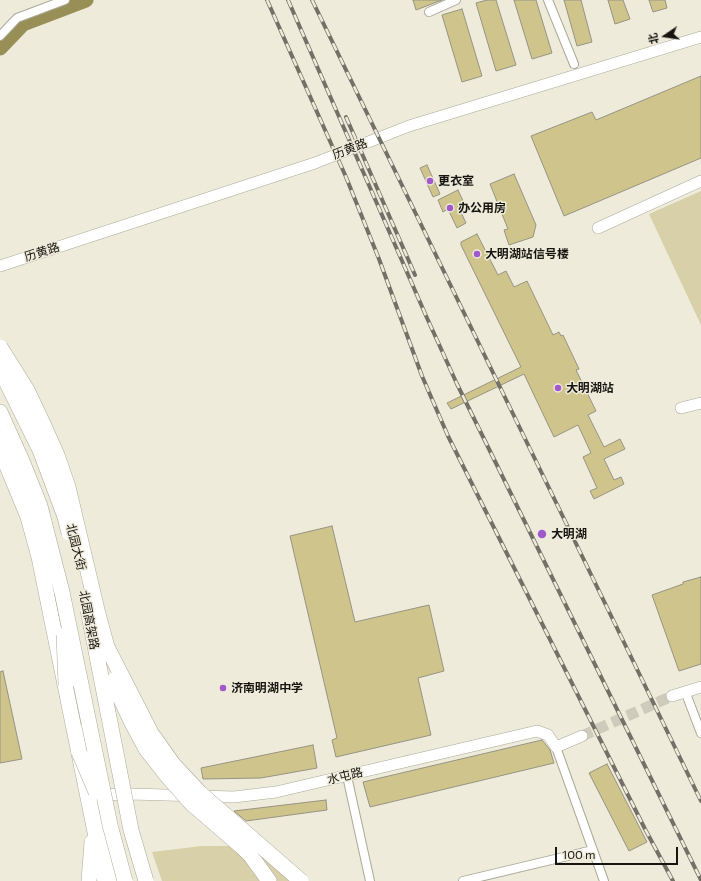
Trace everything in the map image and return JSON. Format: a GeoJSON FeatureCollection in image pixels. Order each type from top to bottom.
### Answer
{"type":"FeatureCollection","features":[{"type":"Feature","properties":{"kind":"highway"},"geometry":{"type":"LineString","coordinates":[[0,347],[27,390],[57,455],[68,487],[118,692],[132,723],[146,749],[168,777],[191,803],[246,851],[269,881]]}},
{"type":"Feature","properties":{"kind":"highway"},"geometry":{"type":"LineString","coordinates":[[0,357],[27,390]]}},
{"type":"Feature","properties":{"kind":"highway","name":"北园高架路"},"geometry":{"type":"LineString","coordinates":[[0,369],[40,450],[65,517],[84,593],[131,830],[146,881]]}},
{"type":"Feature","properties":{"kind":"highway","name":"北园高架路"},"geometry":{"type":"LineString","coordinates":[[0,412],[40,506],[62,592],[110,825],[125,881]]}},
{"type":"Feature","properties":{"kind":"highway"},"geometry":{"type":"LineString","coordinates":[[44,426],[65,517]]}},
{"type":"Feature","properties":{"kind":"highway"},"geometry":{"type":"LineString","coordinates":[[0,449],[28,517],[39,557],[80,752],[93,827],[105,881]]}},
{"type":"Feature","properties":{"kind":"highway"},"geometry":{"type":"LineString","coordinates":[[62,592],[66,685]]}},
{"type":"Feature","properties":{"kind":"highway"},"geometry":{"type":"LineString","coordinates":[[107,648],[151,733],[173,764],[200,793],[300,881]]}},
{"type":"Feature","properties":{"kind":"highway"},"geometry":{"type":"LineString","coordinates":[[80,752],[110,825]]}},
{"type":"Feature","properties":{"kind":"highway"},"geometry":{"type":"LineString","coordinates":[[89,881],[93,827]]}},
{"type":"Feature","properties":{"kind":"main road","name":"北园大街"},"geometry":{"type":"LineString","coordinates":[[0,364],[32,422],[66,508],[83,576],[131,794],[152,881]]}},
{"type":"Feature","properties":{"kind":"main road"},"geometry":{"type":"LineString","coordinates":[[0,430],[34,512],[46,552],[69,657],[95,796],[116,881]]}},
{"type":"Feature","properties":{"kind":"street"},"geometry":{"type":"LineString","coordinates":[[0,36],[17,18],[65,0]]}},
{"type":"Feature","properties":{"kind":"street"},"geometry":{"type":"LineString","coordinates":[[429,12],[456,0]]}},
{"type":"Feature","properties":{"kind":"street"},"geometry":{"type":"LineString","coordinates":[[548,0],[574,64]]}},
{"type":"Feature","properties":{"kind":"street","name":"历黄路"},"geometry":{"type":"LineString","coordinates":[[0,266],[314,163],[409,126],[701,37]]}},
{"type":"Feature","properties":{"kind":"street"},"geometry":{"type":"LineString","coordinates":[[598,228],[701,181]]}},
{"type":"Feature","properties":{"kind":"street"},"geometry":{"type":"LineString","coordinates":[[680,408],[701,402]]}},
{"type":"Feature","properties":{"kind":"street"},"geometry":{"type":"LineString","coordinates":[[672,696],[701,686]]}},
{"type":"Feature","properties":{"kind":"street"},"geometry":{"type":"LineString","coordinates":[[685,691],[701,733]]}},
{"type":"Feature","properties":{"kind":"street","name":"水屯路"},"geometry":{"type":"LineString","coordinates":[[95,796],[131,794],[234,797],[276,792],[537,731],[548,735],[556,747]]}},
{"type":"Feature","properties":{"kind":"street"},"geometry":{"type":"LineString","coordinates":[[582,736],[556,747],[604,881]]}},
{"type":"Feature","properties":{"kind":"street"},"geometry":{"type":"LineString","coordinates":[[347,776],[370,881]]}},
{"type":"Feature","properties":{"kind":"street"},"geometry":{"type":"LineString","coordinates":[[463,881],[593,850]]}},
{"type":"Feature","properties":{"kind":"shaded area"},"geometry":{"type":"Polygon","coordinates":[[[701,191],[701,325],[649,214],[701,191]]]}},
{"type":"Feature","properties":{"kind":"shaded area"},"geometry":{"type":"Polygon","coordinates":[[[202,846],[252,846],[289,881],[162,881],[152,852],[202,846]]]}},
{"type":"Feature","properties":{"kind":"building"},"geometry":{"type":"Polygon","coordinates":[[[413,0],[442,0],[416,10],[413,0]]]}},
{"type":"Feature","properties":{"kind":"building"},"geometry":{"type":"Polygon","coordinates":[[[487,0],[496,0],[516,65],[496,71],[476,3],[487,0]]]}},
{"type":"Feature","properties":{"kind":"building"},"geometry":{"type":"Polygon","coordinates":[[[514,0],[536,0],[552,53],[532,59],[514,0]]]}},
{"type":"Feature","properties":{"kind":"building"},"geometry":{"type":"Polygon","coordinates":[[[564,0],[581,0],[592,42],[577,46],[564,0]]]}},
{"type":"Feature","properties":{"kind":"building"},"geometry":{"type":"Polygon","coordinates":[[[608,0],[623,0],[630,19],[615,24],[608,0]]]}},
{"type":"Feature","properties":{"kind":"building"},"geometry":{"type":"Polygon","coordinates":[[[649,0],[665,0],[667,8],[653,12],[649,0]]]}},
{"type":"Feature","properties":{"kind":"building"},"geometry":{"type":"Polygon","coordinates":[[[462,9],[482,76],[462,82],[442,15],[462,9]]]}},
{"type":"Feature","properties":{"kind":"building"},"geometry":{"type":"Polygon","coordinates":[[[701,76],[701,158],[564,216],[531,136],[592,112],[596,120],[701,76]]]}},
{"type":"Feature","properties":{"kind":"building","name":"更衣室"},"geometry":{"type":"Polygon","coordinates":[[[427,165],[440,194],[433,197],[420,168],[427,165]]]}},
{"type":"Feature","properties":{"kind":"building"},"geometry":{"type":"Polygon","coordinates":[[[514,174],[536,225],[533,237],[509,245],[504,230],[508,229],[490,184],[514,174]]]}},
{"type":"Feature","properties":{"kind":"building","name":"办公用房"},"geometry":{"type":"Polygon","coordinates":[[[458,190],[464,203],[458,206],[466,223],[457,228],[448,209],[443,212],[438,200],[458,190]]]}},
{"type":"Feature","properties":{"kind":"building","name":"大明湖站"},"geometry":{"type":"Polygon","coordinates":[[[477,234],[498,275],[506,271],[514,287],[527,281],[553,335],[559,332],[561,336],[563,335],[579,369],[576,370],[596,411],[588,415],[604,447],[620,439],[625,449],[604,459],[614,480],[621,477],[624,484],[594,499],[590,491],[597,488],[583,457],[591,453],[578,425],[554,437],[524,374],[451,409],[447,403],[521,367],[461,245],[461,242],[477,234]]]}},
{"type":"Feature","properties":{"kind":"building"},"geometry":{"type":"Polygon","coordinates":[[[332,526],[355,622],[429,605],[444,671],[418,678],[431,735],[336,757],[332,740],[337,738],[290,536],[332,526]]]}},
{"type":"Feature","properties":{"kind":"building"},"geometry":{"type":"Polygon","coordinates":[[[701,577],[701,664],[679,671],[652,595],[683,584],[683,582],[701,577]]]}},
{"type":"Feature","properties":{"kind":"building"},"geometry":{"type":"Polygon","coordinates":[[[3,671],[22,759],[0,763],[0,672],[3,671]]]}},
{"type":"Feature","properties":{"kind":"building"},"geometry":{"type":"Polygon","coordinates":[[[542,740],[550,750],[554,763],[370,807],[363,782],[542,740]]]}},
{"type":"Feature","properties":{"kind":"building"},"geometry":{"type":"Polygon","coordinates":[[[313,745],[317,768],[261,778],[203,779],[201,768],[313,745]]]}},
{"type":"Feature","properties":{"kind":"building"},"geometry":{"type":"Polygon","coordinates":[[[607,764],[647,842],[629,851],[589,773],[607,764]]]}},
{"type":"Feature","properties":{"kind":"building"},"geometry":{"type":"Polygon","coordinates":[[[326,800],[327,810],[246,821],[234,811],[326,800]]]}},
{"type":"Feature","properties":{"kind":"waterway"},"geometry":{"type":"LineString","coordinates":[[0,48],[23,24],[86,0]]}},
{"type":"Feature","properties":{"kind":"tunnel"},"geometry":{"type":"LineString","coordinates":[[582,736],[672,696]]}},
{"type":"Feature","properties":{"kind":"railway"},"geometry":{"type":"LineString","coordinates":[[267,0],[346,177],[379,259],[422,376],[448,436],[645,829],[673,881]]}},
{"type":"Feature","properties":{"kind":"railway"},"geometry":{"type":"LineString","coordinates":[[288,0],[457,384],[701,880]]}},
{"type":"Feature","properties":{"kind":"railway"},"geometry":{"type":"LineString","coordinates":[[312,0],[701,801]]}},
{"type":"Feature","properties":{"kind":"railway"},"geometry":{"type":"LineString","coordinates":[[346,117],[415,275]]}},
{"type":"Feature","properties":{"kind":"place","name":"更衣室"},"geometry":{"type":"Point","coordinates":[430,181]}},
{"type":"Feature","properties":{"kind":"place","name":"办公用房"},"geometry":{"type":"Point","coordinates":[450,208]}},
{"type":"Feature","properties":{"kind":"place","name":"大明湖站信号楼"},"geometry":{"type":"Point","coordinates":[477,254]}},
{"type":"Feature","properties":{"kind":"place","name":"大明湖站"},"geometry":{"type":"Point","coordinates":[558,388]}},
{"type":"Feature","properties":{"kind":"place","name":"大明湖"},"geometry":{"type":"Point","coordinates":[542,534]}},
{"type":"Feature","properties":{"kind":"place","name":"济南明湖中学"},"geometry":{"type":"Point","coordinates":[223,688]}}]}
